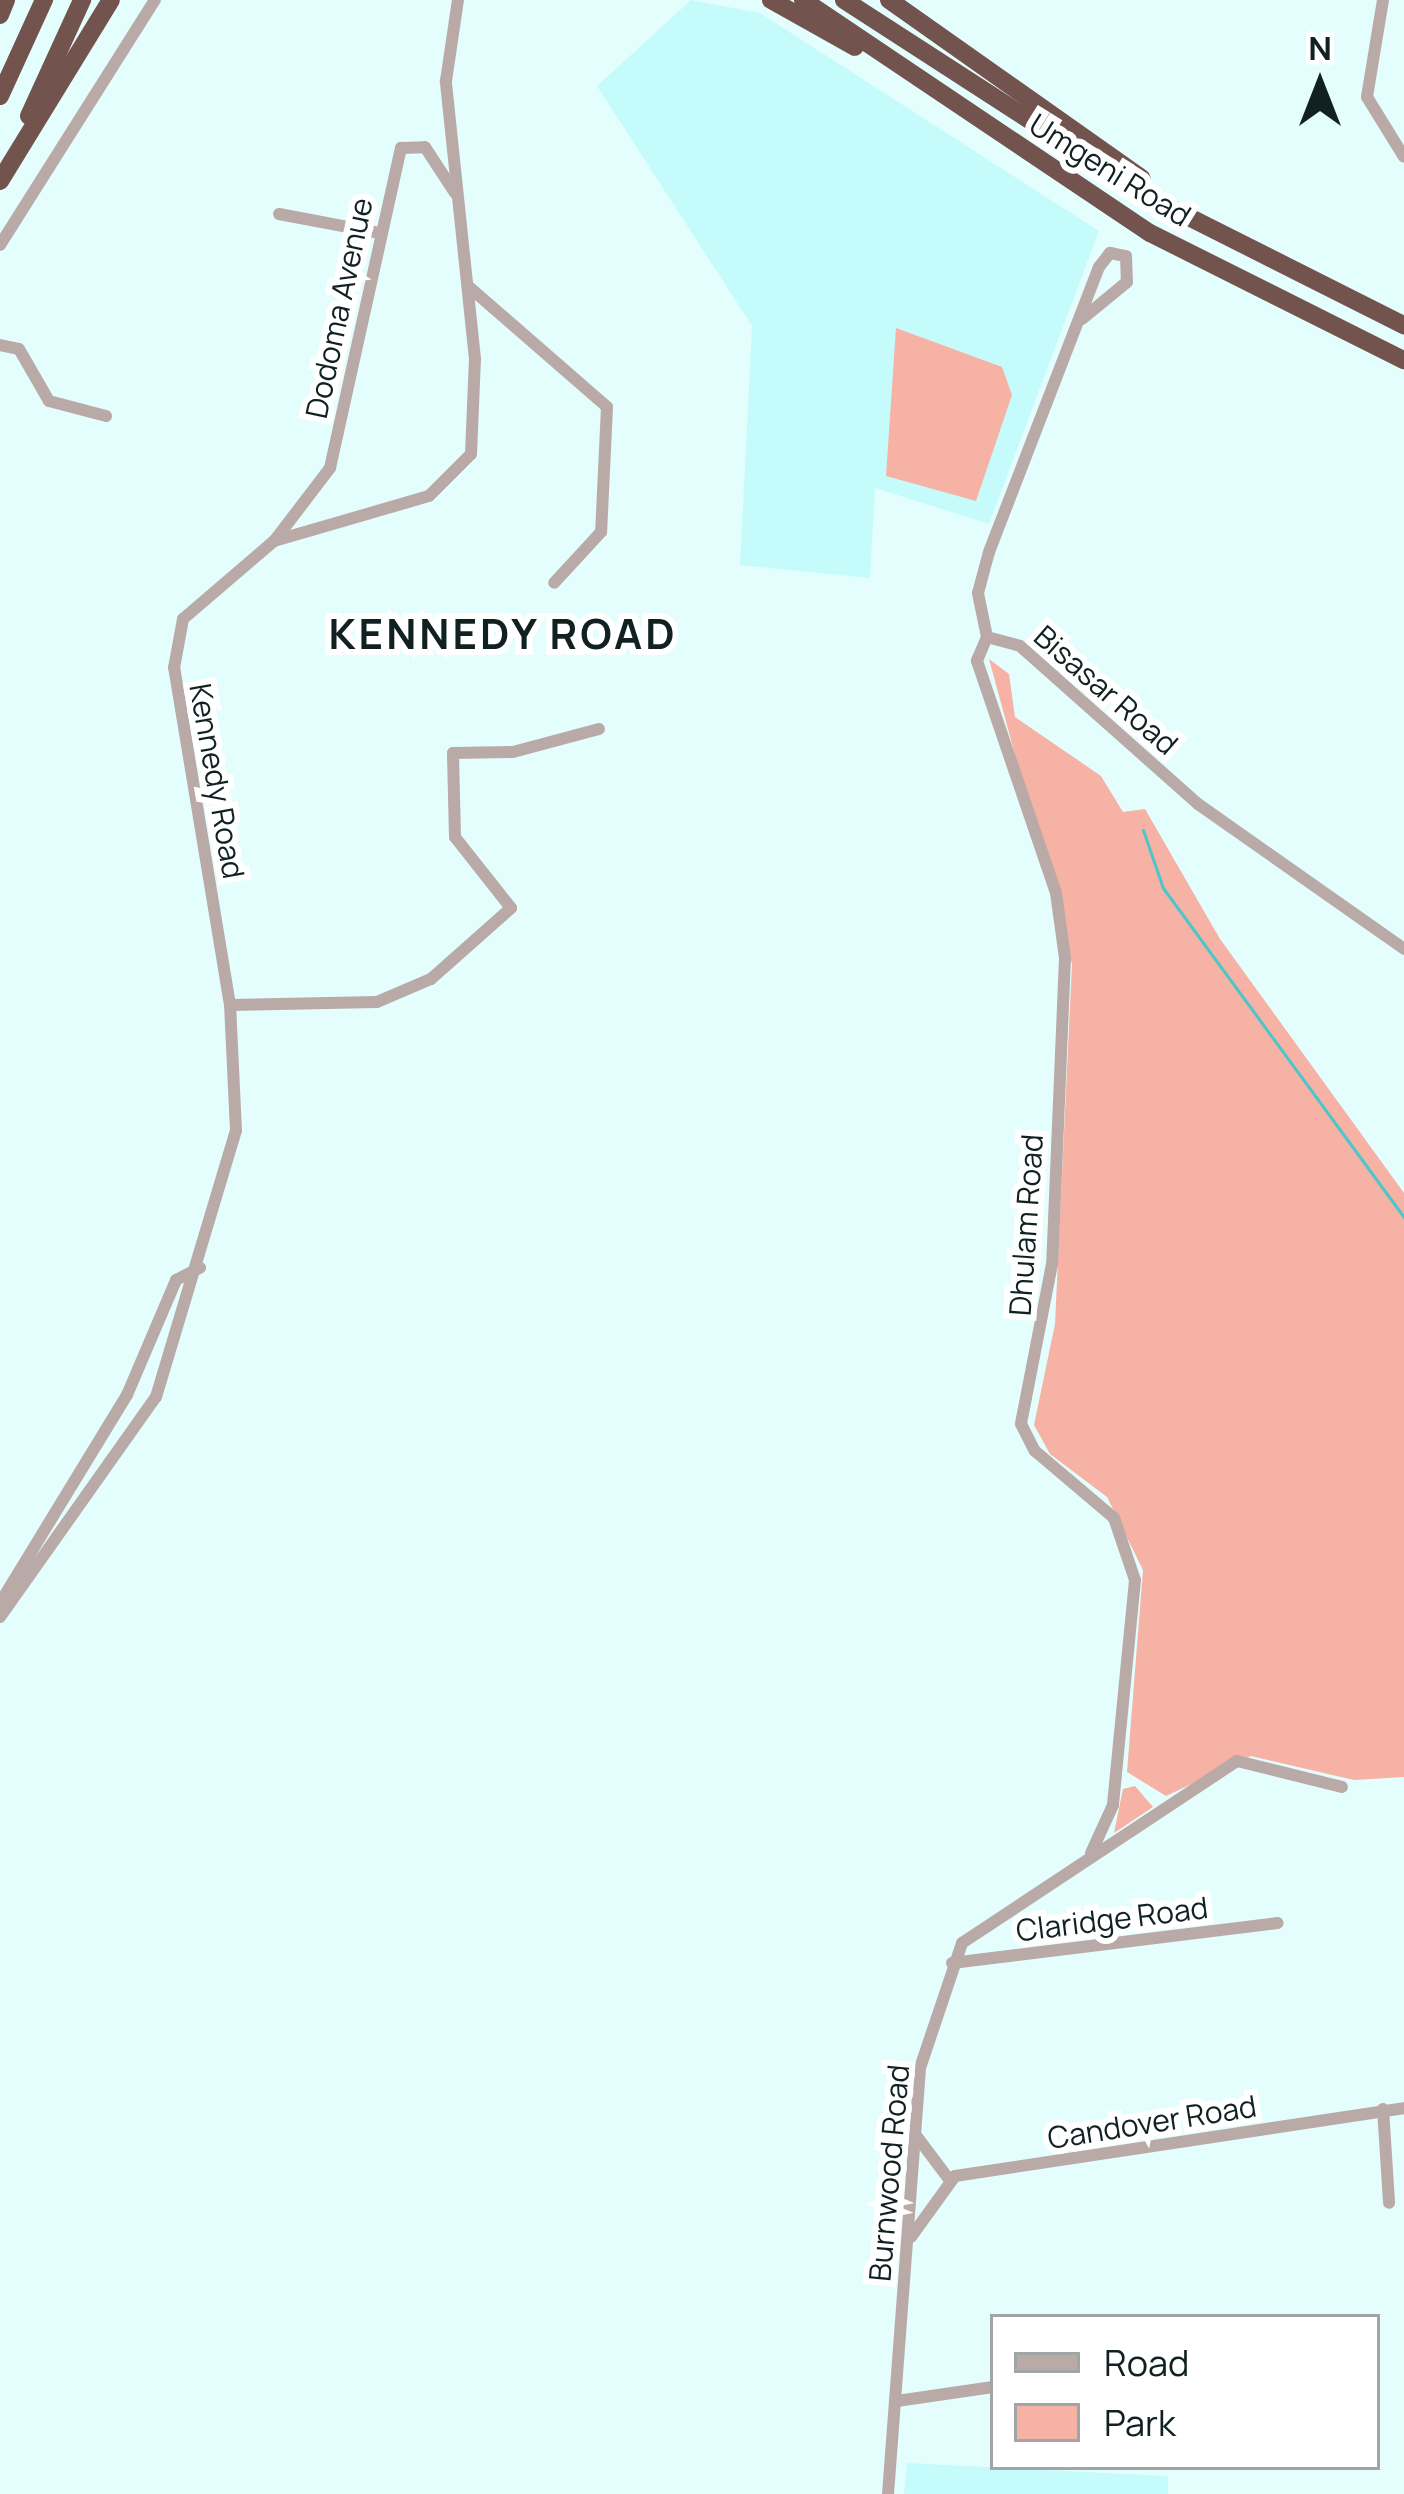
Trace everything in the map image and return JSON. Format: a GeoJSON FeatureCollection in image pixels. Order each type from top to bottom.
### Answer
{"type":"FeatureCollection","features":[{"type":"Feature","properties":{"kind":"highway"},"geometry":{"type":"LineString","coordinates":[[0,15],[6,0]]}},
{"type":"Feature","properties":{"kind":"highway"},"geometry":{"type":"LineString","coordinates":[[0,96],[44,0]]}},
{"type":"Feature","properties":{"kind":"highway"},"geometry":{"type":"LineString","coordinates":[[0,181],[82,0]]}},
{"type":"Feature","properties":{"kind":"highway"},"geometry":{"type":"LineString","coordinates":[[0,181],[111,0]]}},
{"type":"Feature","properties":{"kind":"highway"},"geometry":{"type":"LineString","coordinates":[[59,87],[121,0]]}},
{"type":"Feature","properties":{"kind":"highway"},"geometry":{"type":"LineString","coordinates":[[771,0],[888,59]]}},
{"type":"Feature","properties":{"kind":"highway","name":"Umgeni Road"},"geometry":{"type":"LineString","coordinates":[[802,0],[1150,233],[1404,360]]}},
{"type":"Feature","properties":{"kind":"highway","name":"Umgeni Road"},"geometry":{"type":"LineString","coordinates":[[844,0],[1249,252],[1404,325]]}},
{"type":"Feature","properties":{"kind":"highway"},"geometry":{"type":"LineString","coordinates":[[890,0],[1249,252]]}},
{"type":"Feature","properties":{"kind":"street"},"geometry":{"type":"LineString","coordinates":[[0,245],[155,0]]}},
{"type":"Feature","properties":{"kind":"street","name":"Kennedy Road"},"geometry":{"type":"LineString","coordinates":[[0,1617],[141,1426],[200,1268],[236,1131],[230,1005],[174,651],[197,598],[274,542],[429,496],[464,468],[478,414],[446,81],[458,0]]}},
{"type":"Feature","properties":{"kind":"street"},"geometry":{"type":"LineString","coordinates":[[1382,0],[1366,97],[1404,157]]}},
{"type":"Feature","properties":{"kind":"street","name":"Dodoma Avenue"},"geometry":{"type":"LineString","coordinates":[[274,542],[330,468],[380,233],[405,145],[425,147],[456,194]]}},
{"type":"Feature","properties":{"kind":"street"},"geometry":{"type":"LineString","coordinates":[[279,214],[380,233]]}},
{"type":"Feature","properties":{"kind":"street","name":"Bisasar Road"},"geometry":{"type":"LineString","coordinates":[[1082,319],[1127,282],[1126,256],[1105,257],[980,580],[987,637],[1020,646],[1198,804],[1404,949]]}},
{"type":"Feature","properties":{"kind":"street"},"geometry":{"type":"LineString","coordinates":[[468,286],[607,407],[601,532],[554,583]]}},
{"type":"Feature","properties":{"kind":"street"},"geometry":{"type":"LineString","coordinates":[[0,345],[20,350],[49,401],[106,416]]}},
{"type":"Feature","properties":{"kind":"street","name":"Dhulam Road"},"geometry":{"type":"LineString","coordinates":[[987,637],[977,661],[1050,874],[1065,958],[1052,1264],[1021,1424],[1035,1451],[1114,1518],[1135,1580],[1113,1805],[1091,1853]]}},
{"type":"Feature","properties":{"kind":"street"},"geometry":{"type":"LineString","coordinates":[[230,1005],[377,1002],[431,979],[511,908],[455,837],[453,753],[513,752],[599,728]]}},
{"type":"Feature","properties":{"kind":"street"},"geometry":{"type":"LineString","coordinates":[[0,1603],[127,1395],[176,1280],[200,1268]]}},
{"type":"Feature","properties":{"kind":"street","name":"Burnwood Road"},"geometry":{"type":"LineString","coordinates":[[888,2494],[920,2068],[952,1964],[971,1931],[1237,1761],[1342,1787]]}},
{"type":"Feature","properties":{"kind":"street","name":"Claridge Road"},"geometry":{"type":"LineString","coordinates":[[952,1964],[1278,1923]]}},
{"type":"Feature","properties":{"kind":"street","name":"Candover Road"},"geometry":{"type":"LineString","coordinates":[[948,2178],[1404,2108]]}},
{"type":"Feature","properties":{"kind":"street"},"geometry":{"type":"LineString","coordinates":[[1383,2109],[1389,2203]]}},
{"type":"Feature","properties":{"kind":"street"},"geometry":{"type":"LineString","coordinates":[[907,2243],[948,2178],[914,2133]]}},
{"type":"Feature","properties":{"kind":"street"},"geometry":{"type":"LineString","coordinates":[[897,2401],[990,2387]]}},
{"type":"Feature","properties":{"kind":"shaded area"},"geometry":{"type":"Polygon","coordinates":[[[691,0],[760,13],[1099,231],[989,524],[875,488],[870,578],[740,565],[752,326],[597,86],[691,0]]]}},
{"type":"Feature","properties":{"kind":"shaded area"},"geometry":{"type":"Polygon","coordinates":[[[907,2463],[1168,2476],[1168,2494],[904,2494],[907,2463]]]}},
{"type":"Feature","properties":{"kind":"green space"},"geometry":{"type":"Polygon","coordinates":[[[896,328],[1002,367],[1012,395],[976,501],[886,476],[896,328]]]}},
{"type":"Feature","properties":{"kind":"green space"},"geometry":{"type":"Polygon","coordinates":[[[989,659],[1009,674],[1015,717],[1101,776],[1123,812],[1145,809],[1220,939],[1404,1193],[1404,1777],[1354,1780],[1251,1756],[1166,1796],[1127,1772],[1143,1570],[1107,1497],[1050,1454],[1034,1425],[1055,1324],[1072,964],[989,659]]]}},
{"type":"Feature","properties":{"kind":"green space"},"geometry":{"type":"Polygon","coordinates":[[[1135,1786],[1153,1807],[1114,1833],[1123,1789],[1135,1786]]]}},
{"type":"Feature","properties":{"kind":"waterway"},"geometry":{"type":"LineString","coordinates":[[1143,830],[1163,888],[1404,1217]]}},
{"type":"Feature","properties":{"kind":"district","name":"KENNEDY ROAD"},"geometry":{"type":"Point","coordinates":[503,633]}}]}
